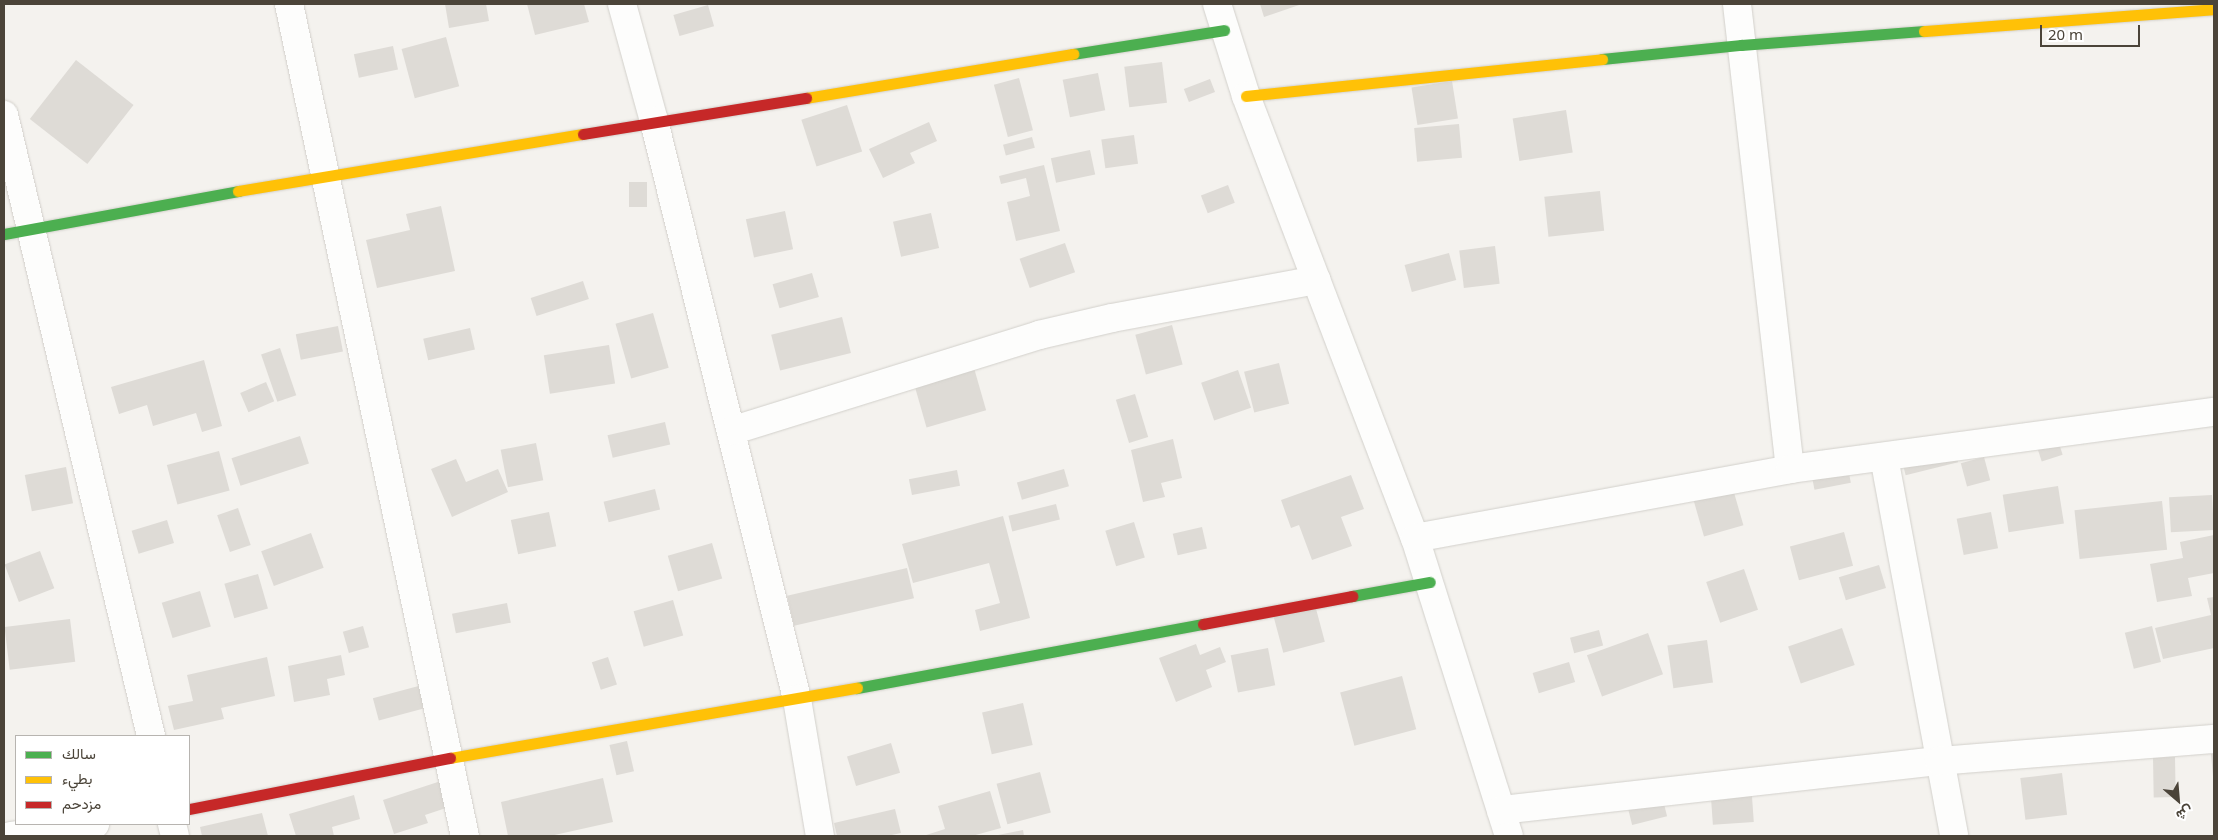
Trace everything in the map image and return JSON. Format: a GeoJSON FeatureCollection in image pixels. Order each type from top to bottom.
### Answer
{"type":"FeatureCollection","features":[{"type":"Feature","properties":{"kind":"street"},"geometry":{"type":"LineString","coordinates":[[289,4],[465,836]]}},
{"type":"Feature","properties":{"kind":"street"},"geometry":{"type":"LineString","coordinates":[[622,4],[654,121],[798,699],[820,836]]}},
{"type":"Feature","properties":{"kind":"street"},"geometry":{"type":"LineString","coordinates":[[1218,4],[1224,30],[1246,96],[1415,538],[1509,836]]}},
{"type":"Feature","properties":{"kind":"street"},"geometry":{"type":"LineString","coordinates":[[1737,4],[1790,469]]}},
{"type":"Feature","properties":{"kind":"street"},"geometry":{"type":"LineString","coordinates":[[1246,96],[1741,45],[2214,9]]}},
{"type":"Feature","properties":{"kind":"street"},"geometry":{"type":"LineString","coordinates":[[4,234],[326,175],[1224,30]]}},
{"type":"Feature","properties":{"kind":"street"},"geometry":{"type":"LineString","coordinates":[[4,115],[151,735]]}},
{"type":"Feature","properties":{"kind":"street"},"geometry":{"type":"LineString","coordinates":[[731,431],[1039,335],[1112,318],[1316,280]]}},
{"type":"Feature","properties":{"kind":"street"},"geometry":{"type":"LineString","coordinates":[[1415,538],[1790,469],[2214,412]]}},
{"type":"Feature","properties":{"kind":"street"},"geometry":{"type":"LineString","coordinates":[[1884,457],[1954,836]]}},
{"type":"Feature","properties":{"kind":"street"},"geometry":{"type":"LineString","coordinates":[[190,809],[448,759],[798,699],[1430,582]]}},
{"type":"Feature","properties":{"kind":"street"},"geometry":{"type":"LineString","coordinates":[[1501,810],[1939,761],[2214,739]]}},
{"type":"Feature","properties":{"kind":"street"},"geometry":{"type":"LineString","coordinates":[[10,836],[88,825]]}},
{"type":"Feature","properties":{"kind":"building"},"geometry":{"type":"Polygon","coordinates":[[[445,4],[486,4],[489,21],[449,28],[445,4]]]}},
{"type":"Feature","properties":{"kind":"building"},"geometry":{"type":"Polygon","coordinates":[[[527,4],[584,4],[589,22],[535,35],[527,4]]]}},
{"type":"Feature","properties":{"kind":"building"},"geometry":{"type":"Polygon","coordinates":[[[1260,4],[1302,4],[1264,17],[1260,4]]]}},
{"type":"Feature","properties":{"kind":"building"},"geometry":{"type":"Polygon","coordinates":[[[708,5],[714,26],[679,36],[673,15],[708,5]]]}},
{"type":"Feature","properties":{"kind":"building"},"geometry":{"type":"Polygon","coordinates":[[[446,37],[459,86],[415,98],[402,49],[446,37]]]}},
{"type":"Feature","properties":{"kind":"building"},"geometry":{"type":"Polygon","coordinates":[[[393,46],[398,69],[359,78],[354,54],[393,46]]]}},
{"type":"Feature","properties":{"kind":"building"},"geometry":{"type":"Polygon","coordinates":[[[76,60],[134,105],[87,164],[30,119],[76,60]]]}},
{"type":"Feature","properties":{"kind":"building"},"geometry":{"type":"Polygon","coordinates":[[[1162,62],[1167,103],[1129,107],[1124,67],[1162,62]]]}},
{"type":"Feature","properties":{"kind":"building"},"geometry":{"type":"Polygon","coordinates":[[[1098,73],[1105,110],[1070,117],[1063,80],[1098,73]]]}},
{"type":"Feature","properties":{"kind":"building"},"geometry":{"type":"Polygon","coordinates":[[[1019,78],[1033,130],[1008,137],[994,85],[1019,78]]]}},
{"type":"Feature","properties":{"kind":"building"},"geometry":{"type":"Polygon","coordinates":[[[1210,79],[1215,92],[1189,102],[1184,89],[1210,79]]]}},
{"type":"Feature","properties":{"kind":"building"},"geometry":{"type":"Polygon","coordinates":[[[1452,81],[1458,119],[1417,125],[1412,87],[1452,81]]]}},
{"type":"Feature","properties":{"kind":"building"},"geometry":{"type":"Polygon","coordinates":[[[847,105],[862,152],[816,166],[801,120],[847,105]]]}},
{"type":"Feature","properties":{"kind":"building"},"geometry":{"type":"Polygon","coordinates":[[[1566,110],[1573,152],[1519,161],[1513,118],[1566,110]]]}},
{"type":"Feature","properties":{"kind":"building"},"geometry":{"type":"Polygon","coordinates":[[[929,122],[937,141],[910,153],[915,163],[883,178],[869,149],[929,122]]]}},
{"type":"Feature","properties":{"kind":"building"},"geometry":{"type":"Polygon","coordinates":[[[1459,124],[1462,158],[1417,162],[1414,128],[1459,124]]]}},
{"type":"Feature","properties":{"kind":"building"},"geometry":{"type":"Polygon","coordinates":[[[1134,135],[1138,164],[1105,168],[1101,140],[1134,135]]]}},
{"type":"Feature","properties":{"kind":"building"},"geometry":{"type":"Polygon","coordinates":[[[1032,137],[1035,148],[1006,155],[1003,145],[1032,137]]]}},
{"type":"Feature","properties":{"kind":"building"},"geometry":{"type":"Polygon","coordinates":[[[1090,150],[1095,174],[1056,183],[1051,158],[1090,150]]]}},
{"type":"Feature","properties":{"kind":"building"},"geometry":{"type":"Polygon","coordinates":[[[1044,165],[1060,231],[1016,241],[1007,202],[1030,196],[1026,178],[1001,184],[999,176],[1044,165]]]}},
{"type":"Feature","properties":{"kind":"building"},"geometry":{"type":"Polygon","coordinates":[[[629,182],[647,182],[647,207],[629,207],[629,182]]]}},
{"type":"Feature","properties":{"kind":"building"},"geometry":{"type":"Polygon","coordinates":[[[1228,185],[1235,203],[1208,213],[1201,195],[1228,185]]]}},
{"type":"Feature","properties":{"kind":"building"},"geometry":{"type":"Polygon","coordinates":[[[1600,191],[1604,231],[1548,237],[1544,197],[1600,191]]]}},
{"type":"Feature","properties":{"kind":"building"},"geometry":{"type":"Polygon","coordinates":[[[441,206],[455,271],[377,288],[366,240],[410,230],[406,214],[441,206]]]}},
{"type":"Feature","properties":{"kind":"building"},"geometry":{"type":"Polygon","coordinates":[[[785,211],[793,249],[754,257],[746,219],[785,211]]]}},
{"type":"Feature","properties":{"kind":"building"},"geometry":{"type":"Polygon","coordinates":[[[931,213],[939,248],[901,257],[893,222],[931,213]]]}},
{"type":"Feature","properties":{"kind":"building"},"geometry":{"type":"Polygon","coordinates":[[[1065,243],[1075,272],[1030,288],[1020,259],[1065,243]]]}},
{"type":"Feature","properties":{"kind":"building"},"geometry":{"type":"Polygon","coordinates":[[[1495,246],[1500,284],[1464,288],[1459,250],[1495,246]]]}},
{"type":"Feature","properties":{"kind":"building"},"geometry":{"type":"Polygon","coordinates":[[[1449,253],[1456,280],[1412,292],[1405,265],[1449,253]]]}},
{"type":"Feature","properties":{"kind":"building"},"geometry":{"type":"Polygon","coordinates":[[[812,273],[819,297],[779,308],[773,284],[812,273]]]}},
{"type":"Feature","properties":{"kind":"building"},"geometry":{"type":"Polygon","coordinates":[[[583,281],[589,299],[537,316],[531,298],[583,281]]]}},
{"type":"Feature","properties":{"kind":"building"},"geometry":{"type":"Polygon","coordinates":[[[653,313],[669,368],[631,379],[616,324],[653,313]]]}},
{"type":"Feature","properties":{"kind":"building"},"geometry":{"type":"Polygon","coordinates":[[[842,317],[851,353],[780,371],[771,335],[842,317]]]}},
{"type":"Feature","properties":{"kind":"building"},"geometry":{"type":"Polygon","coordinates":[[[1172,325],[1183,365],[1146,374],[1135,335],[1172,325]]]}},
{"type":"Feature","properties":{"kind":"building"},"geometry":{"type":"Polygon","coordinates":[[[338,326],[343,352],[301,360],[296,334],[338,326]]]}},
{"type":"Feature","properties":{"kind":"building"},"geometry":{"type":"Polygon","coordinates":[[[470,328],[475,349],[428,360],[423,339],[470,328]]]}},
{"type":"Feature","properties":{"kind":"building"},"geometry":{"type":"Polygon","coordinates":[[[609,345],[615,384],[550,394],[544,355],[609,345]]]}},
{"type":"Feature","properties":{"kind":"building"},"geometry":{"type":"Polygon","coordinates":[[[280,348],[296,395],[277,402],[261,355],[280,348]]]}},
{"type":"Feature","properties":{"kind":"building"},"geometry":{"type":"Polygon","coordinates":[[[204,360],[222,426],[202,432],[196,413],[153,426],[147,405],[119,414],[111,387],[204,360]]]}},
{"type":"Feature","properties":{"kind":"building"},"geometry":{"type":"Polygon","coordinates":[[[1279,363],[1289,404],[1254,412],[1244,372],[1279,363]]]}},
{"type":"Feature","properties":{"kind":"building"},"geometry":{"type":"Polygon","coordinates":[[[974,368],[986,410],[927,427],[914,385],[974,368]]]}},
{"type":"Feature","properties":{"kind":"building"},"geometry":{"type":"Polygon","coordinates":[[[1238,370],[1251,408],[1214,421],[1201,383],[1238,370]]]}},
{"type":"Feature","properties":{"kind":"building"},"geometry":{"type":"Polygon","coordinates":[[[266,382],[274,401],[248,412],[240,393],[266,382]]]}},
{"type":"Feature","properties":{"kind":"building"},"geometry":{"type":"Polygon","coordinates":[[[1135,394],[1148,437],[1129,443],[1116,400],[1135,394]]]}},
{"type":"Feature","properties":{"kind":"building"},"geometry":{"type":"Polygon","coordinates":[[[665,422],[670,444],[613,458],[608,435],[665,422]]]}},
{"type":"Feature","properties":{"kind":"building"},"geometry":{"type":"Polygon","coordinates":[[[2054,428],[2063,455],[2042,461],[2033,435],[2054,428]]]}},
{"type":"Feature","properties":{"kind":"building"},"geometry":{"type":"Polygon","coordinates":[[[1951,434],[1958,462],[1906,475],[1899,447],[1951,434]]]}},
{"type":"Feature","properties":{"kind":"building"},"geometry":{"type":"Polygon","coordinates":[[[300,436],[309,464],[240,486],[232,458],[300,436]]]}},
{"type":"Feature","properties":{"kind":"building"},"geometry":{"type":"Polygon","coordinates":[[[1173,439],[1182,478],[1161,483],[1165,497],[1143,502],[1131,450],[1173,439]]]}},
{"type":"Feature","properties":{"kind":"building"},"geometry":{"type":"Polygon","coordinates":[[[536,443],[543,480],[508,487],[501,450],[536,443]]]}},
{"type":"Feature","properties":{"kind":"building"},"geometry":{"type":"Polygon","coordinates":[[[219,451],[230,491],[177,505],[167,465],[219,451]]]}},
{"type":"Feature","properties":{"kind":"building"},"geometry":{"type":"Polygon","coordinates":[[[1984,457],[1990,480],[1967,486],[1961,463],[1984,457]]]}},
{"type":"Feature","properties":{"kind":"building"},"geometry":{"type":"Polygon","coordinates":[[[456,459],[466,482],[498,469],[508,492],[452,517],[431,469],[456,459]]]}},
{"type":"Feature","properties":{"kind":"building"},"geometry":{"type":"Polygon","coordinates":[[[1847,463],[1851,483],[1814,490],[1811,470],[1847,463]]]}},
{"type":"Feature","properties":{"kind":"building"},"geometry":{"type":"Polygon","coordinates":[[[66,467],[73,503],[32,511],[25,475],[66,467]]]}},
{"type":"Feature","properties":{"kind":"building"},"geometry":{"type":"Polygon","coordinates":[[[1064,469],[1069,486],[1022,500],[1017,483],[1064,469]]]}},
{"type":"Feature","properties":{"kind":"building"},"geometry":{"type":"Polygon","coordinates":[[[957,470],[960,486],[912,495],[909,479],[957,470]]]}},
{"type":"Feature","properties":{"kind":"building"},"geometry":{"type":"Polygon","coordinates":[[[1351,475],[1364,509],[1341,517],[1352,546],[1312,560],[1299,525],[1291,528],[1281,500],[1351,475]]]}},
{"type":"Feature","properties":{"kind":"building"},"geometry":{"type":"Polygon","coordinates":[[[1731,482],[1743,525],[1704,537],[1692,493],[1731,482]]]}},
{"type":"Feature","properties":{"kind":"building"},"geometry":{"type":"Polygon","coordinates":[[[2058,486],[2064,524],[2009,532],[2003,495],[2058,486]]]}},
{"type":"Feature","properties":{"kind":"building"},"geometry":{"type":"Polygon","coordinates":[[[655,489],[660,509],[609,522],[604,502],[655,489]]]}},
{"type":"Feature","properties":{"kind":"building"},"geometry":{"type":"Polygon","coordinates":[[[2212,495],[2214,530],[2171,532],[2169,497],[2212,495]]]}},
{"type":"Feature","properties":{"kind":"building"},"geometry":{"type":"Polygon","coordinates":[[[2162,501],[2167,550],[2080,559],[2074,510],[2162,501]]]}},
{"type":"Feature","properties":{"kind":"building"},"geometry":{"type":"Polygon","coordinates":[[[1056,504],[1060,520],[1012,531],[1008,516],[1056,504]]]}},
{"type":"Feature","properties":{"kind":"building"},"geometry":{"type":"Polygon","coordinates":[[[238,508],[251,545],[230,552],[217,515],[238,508]]]}},
{"type":"Feature","properties":{"kind":"building"},"geometry":{"type":"Polygon","coordinates":[[[549,512],[556,546],[518,554],[511,520],[549,512]]]}},
{"type":"Feature","properties":{"kind":"building"},"geometry":{"type":"Polygon","coordinates":[[[1991,512],[1998,548],[1964,555],[1957,519],[1991,512]]]}},
{"type":"Feature","properties":{"kind":"building"},"geometry":{"type":"Polygon","coordinates":[[[1003,516],[1030,618],[980,631],[975,610],[1000,603],[989,563],[913,583],[902,544],[1003,516]]]}},
{"type":"Feature","properties":{"kind":"building"},"geometry":{"type":"Polygon","coordinates":[[[167,520],[174,543],[139,554],[132,531],[167,520]]]}},
{"type":"Feature","properties":{"kind":"building"},"geometry":{"type":"Polygon","coordinates":[[[1134,522],[1145,557],[1116,566],[1105,531],[1134,522]]]}},
{"type":"Feature","properties":{"kind":"building"},"geometry":{"type":"Polygon","coordinates":[[[1202,527],[1207,548],[1178,555],[1173,534],[1202,527]]]}},
{"type":"Feature","properties":{"kind":"building"},"geometry":{"type":"Polygon","coordinates":[[[1844,532],[1853,566],[1799,580],[1790,546],[1844,532]]]}},
{"type":"Feature","properties":{"kind":"building"},"geometry":{"type":"Polygon","coordinates":[[[311,533],[324,568],[274,586],[261,551],[311,533]]]}},
{"type":"Feature","properties":{"kind":"building"},"geometry":{"type":"Polygon","coordinates":[[[2214,535],[2214,573],[2188,578],[2192,596],[2157,602],[2150,564],[2183,558],[2180,542],[2214,535]]]}},
{"type":"Feature","properties":{"kind":"building"},"geometry":{"type":"Polygon","coordinates":[[[712,543],[722,579],[678,591],[668,556],[712,543]]]}},
{"type":"Feature","properties":{"kind":"building"},"geometry":{"type":"Polygon","coordinates":[[[40,551],[54,588],[19,602],[5,565],[40,551]]]}},
{"type":"Feature","properties":{"kind":"building"},"geometry":{"type":"Polygon","coordinates":[[[1879,565],[1886,588],[1846,600],[1839,577],[1879,565]]]}},
{"type":"Feature","properties":{"kind":"building"},"geometry":{"type":"Polygon","coordinates":[[[907,568],[914,598],[794,626],[787,596],[907,568]]]}},
{"type":"Feature","properties":{"kind":"building"},"geometry":{"type":"Polygon","coordinates":[[[1744,569],[1758,610],[1720,623],[1706,582],[1744,569]]]}},
{"type":"Feature","properties":{"kind":"building"},"geometry":{"type":"Polygon","coordinates":[[[258,574],[268,609],[234,618],[224,584],[258,574]]]}},
{"type":"Feature","properties":{"kind":"building"},"geometry":{"type":"Polygon","coordinates":[[[200,591],[211,626],[173,638],[162,603],[200,591]]]}},
{"type":"Feature","properties":{"kind":"building"},"geometry":{"type":"Polygon","coordinates":[[[2214,597],[2214,648],[2163,659],[2155,628],[2211,615],[2207,598],[2214,597]]]}},
{"type":"Feature","properties":{"kind":"building"},"geometry":{"type":"Polygon","coordinates":[[[673,600],[683,636],[644,647],[634,611],[673,600]]]}},
{"type":"Feature","properties":{"kind":"building"},"geometry":{"type":"Polygon","coordinates":[[[507,603],[511,623],[456,633],[452,614],[507,603]]]}},
{"type":"Feature","properties":{"kind":"building"},"geometry":{"type":"Polygon","coordinates":[[[1315,605],[1325,642],[1283,653],[1273,616],[1315,605]]]}},
{"type":"Feature","properties":{"kind":"building"},"geometry":{"type":"Polygon","coordinates":[[[70,619],[75,662],[10,670],[4,627],[70,619]]]}},
{"type":"Feature","properties":{"kind":"building"},"geometry":{"type":"Polygon","coordinates":[[[363,626],[369,647],[349,653],[343,632],[363,626]]]}},
{"type":"Feature","properties":{"kind":"building"},"geometry":{"type":"Polygon","coordinates":[[[2152,626],[2161,662],[2134,669],[2125,633],[2152,626]]]}},
{"type":"Feature","properties":{"kind":"building"},"geometry":{"type":"Polygon","coordinates":[[[1842,628],[1855,665],[1801,683],[1788,647],[1842,628]]]}},
{"type":"Feature","properties":{"kind":"building"},"geometry":{"type":"Polygon","coordinates":[[[1599,630],[1603,645],[1574,653],[1570,638],[1599,630]]]}},
{"type":"Feature","properties":{"kind":"building"},"geometry":{"type":"Polygon","coordinates":[[[1648,633],[1663,674],[1602,697],[1587,655],[1648,633]]]}},
{"type":"Feature","properties":{"kind":"building"},"geometry":{"type":"Polygon","coordinates":[[[1707,640],[1713,683],[1673,688],[1667,646],[1707,640]]]}},
{"type":"Feature","properties":{"kind":"building"},"geometry":{"type":"Polygon","coordinates":[[[1196,644],[1200,655],[1220,647],[1226,662],[1206,670],[1212,687],[1176,702],[1159,658],[1196,644]]]}},
{"type":"Feature","properties":{"kind":"building"},"geometry":{"type":"Polygon","coordinates":[[[1268,648],[1275,685],[1238,693],[1231,655],[1268,648]]]}},
{"type":"Feature","properties":{"kind":"building"},"geometry":{"type":"Polygon","coordinates":[[[341,655],[345,675],[327,679],[330,695],[294,702],[288,666],[341,655]]]}},
{"type":"Feature","properties":{"kind":"building"},"geometry":{"type":"Polygon","coordinates":[[[267,657],[275,696],[221,708],[224,719],[174,730],[168,706],[193,701],[187,675],[267,657]]]}},
{"type":"Feature","properties":{"kind":"building"},"geometry":{"type":"Polygon","coordinates":[[[608,657],[617,685],[601,690],[592,662],[608,657]]]}},
{"type":"Feature","properties":{"kind":"building"},"geometry":{"type":"Polygon","coordinates":[[[1569,662],[1575,682],[1539,693],[1533,673],[1569,662]]]}},
{"type":"Feature","properties":{"kind":"building"},"geometry":{"type":"Polygon","coordinates":[[[1402,676],[1416,729],[1354,746],[1340,693],[1402,676]]]}},
{"type":"Feature","properties":{"kind":"building"},"geometry":{"type":"Polygon","coordinates":[[[426,684],[432,706],[379,720],[373,698],[426,684]]]}},
{"type":"Feature","properties":{"kind":"building"},"geometry":{"type":"Polygon","coordinates":[[[1023,703],[1033,745],[992,754],[982,712],[1023,703]]]}},
{"type":"Feature","properties":{"kind":"building"},"geometry":{"type":"Polygon","coordinates":[[[627,741],[634,771],[616,775],[609,745],[627,741]]]}},
{"type":"Feature","properties":{"kind":"building"},"geometry":{"type":"Polygon","coordinates":[[[891,743],[900,773],[856,786],[847,756],[891,743]]]}},
{"type":"Feature","properties":{"kind":"building"},"geometry":{"type":"Polygon","coordinates":[[[2211,754],[2214,754],[2214,776],[2213,776],[2211,754]]]}},
{"type":"Feature","properties":{"kind":"building"},"geometry":{"type":"Polygon","coordinates":[[[2153,757],[2175,757],[2176,797],[2154,797],[2153,757]]]}},
{"type":"Feature","properties":{"kind":"building"},"geometry":{"type":"Polygon","coordinates":[[[1040,772],[1051,813],[1007,824],[997,784],[1040,772]]]}},
{"type":"Feature","properties":{"kind":"building"},"geometry":{"type":"Polygon","coordinates":[[[2062,773],[2067,815],[2025,820],[2020,778],[2062,773]]]}},
{"type":"Feature","properties":{"kind":"building"},"geometry":{"type":"Polygon","coordinates":[[[603,778],[613,822],[550,836],[508,836],[501,802],[603,778]]]}},
{"type":"Feature","properties":{"kind":"building"},"geometry":{"type":"Polygon","coordinates":[[[447,779],[455,805],[425,815],[428,823],[394,834],[383,800],[447,779]]]}},
{"type":"Feature","properties":{"kind":"building"},"geometry":{"type":"Polygon","coordinates":[[[1751,782],[1754,822],[1713,825],[1710,785],[1751,782]]]}},
{"type":"Feature","properties":{"kind":"building"},"geometry":{"type":"Polygon","coordinates":[[[990,791],[1001,828],[972,836],[923,836],[945,829],[938,806],[990,791]]]}},
{"type":"Feature","properties":{"kind":"building"},"geometry":{"type":"Polygon","coordinates":[[[1661,792],[1667,816],[1632,825],[1626,801],[1661,792]]]}},
{"type":"Feature","properties":{"kind":"building"},"geometry":{"type":"Polygon","coordinates":[[[354,795],[360,819],[332,827],[334,836],[296,836],[289,814],[354,795]]]}},
{"type":"Feature","properties":{"kind":"building"},"geometry":{"type":"Polygon","coordinates":[[[895,809],[901,833],[887,836],[837,836],[834,823],[895,809]]]}},
{"type":"Feature","properties":{"kind":"building"},"geometry":{"type":"Polygon","coordinates":[[[262,813],[268,836],[202,836],[200,827],[262,813]]]}},
{"type":"Feature","properties":{"kind":"building"},"geometry":{"type":"Polygon","coordinates":[[[1023,830],[1024,836],[998,836],[998,835],[1023,830]]]}},
{"type":"Feature","properties":{"kind":"traffic: fast"},"geometry":{"type":"LineString","coordinates":[[1073,54],[1224,30]]}},
{"type":"Feature","properties":{"kind":"traffic: fast"},"geometry":{"type":"LineString","coordinates":[[1602,59],[1741,45],[1924,31]]}},
{"type":"Feature","properties":{"kind":"traffic: fast"},"geometry":{"type":"LineString","coordinates":[[4,234],[238,191]]}},
{"type":"Feature","properties":{"kind":"traffic: fast"},"geometry":{"type":"LineString","coordinates":[[1352,596],[1430,582]]}},
{"type":"Feature","properties":{"kind":"traffic: fast"},"geometry":{"type":"LineString","coordinates":[[857,688],[1203,624]]}},
{"type":"Feature","properties":{"kind":"traffic: slow"},"geometry":{"type":"LineString","coordinates":[[1924,31],[2214,9]]}},
{"type":"Feature","properties":{"kind":"traffic: slow"},"geometry":{"type":"LineString","coordinates":[[806,98],[1073,54]]}},
{"type":"Feature","properties":{"kind":"traffic: slow"},"geometry":{"type":"LineString","coordinates":[[1246,96],[1602,59]]}},
{"type":"Feature","properties":{"kind":"traffic: slow"},"geometry":{"type":"LineString","coordinates":[[238,191],[583,134]]}},
{"type":"Feature","properties":{"kind":"traffic: slow"},"geometry":{"type":"LineString","coordinates":[[450,758],[857,688]]}},
{"type":"Feature","properties":{"kind":"traffic: jam"},"geometry":{"type":"LineString","coordinates":[[583,134],[806,98]]}},
{"type":"Feature","properties":{"kind":"traffic: jam"},"geometry":{"type":"LineString","coordinates":[[1203,624],[1352,596]]}},
{"type":"Feature","properties":{"kind":"traffic: jam"},"geometry":{"type":"LineString","coordinates":[[190,809],[450,758]]}}]}
